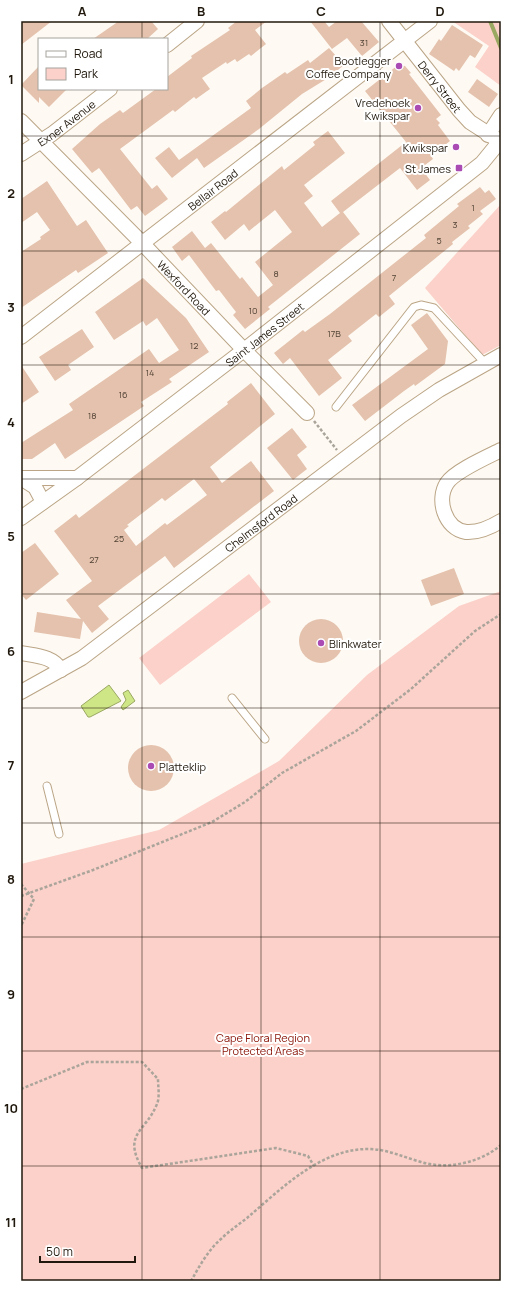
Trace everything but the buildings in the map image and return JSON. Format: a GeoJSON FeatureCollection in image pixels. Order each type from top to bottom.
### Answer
{"type":"FeatureCollection","features":[{"type":"Feature","properties":{"kind":"street"},"geometry":{"type":"LineString","coordinates":[[168,43],[197,21]]}},
{"type":"Feature","properties":{"kind":"street","name":"Derry Street"},"geometry":{"type":"LineString","coordinates":[[389,21],[459,110],[470,122],[496,139]]}},
{"type":"Feature","properties":{"kind":"street","name":"Bellair Road"},"geometry":{"type":"LineString","coordinates":[[21,337],[430,21]]}},
{"type":"Feature","properties":{"kind":"street","name":"Exner Avenue"},"geometry":{"type":"LineString","coordinates":[[23,151],[52,134],[109,90]]}},
{"type":"Feature","properties":{"kind":"street","name":"Saint James Street"},"geometry":{"type":"LineString","coordinates":[[21,518],[77,478],[244,350],[482,163],[496,139],[501,115]]}},
{"type":"Feature","properties":{"kind":"street","name":"Wexford Road"},"geometry":{"type":"LineString","coordinates":[[21,121],[307,413]]}},
{"type":"Feature","properties":{"kind":"street","name":"Chelmsford Road"},"geometry":{"type":"LineString","coordinates":[[21,692],[82,658],[165,597],[344,458],[439,390],[501,355]]}},
{"type":"Feature","properties":{"kind":"street"},"geometry":{"type":"LineString","coordinates":[[501,450],[451,478],[444,490],[442,500],[444,514],[459,530],[466,532],[487,529],[501,521]]}},
{"type":"Feature","properties":{"kind":"street"},"geometry":{"type":"LineString","coordinates":[[21,478],[77,478]]}},
{"type":"Feature","properties":{"kind":"street"},"geometry":{"type":"LineString","coordinates":[[21,478],[36,487],[43,502]]}},
{"type":"Feature","properties":{"kind":"street"},"geometry":{"type":"LineString","coordinates":[[21,653],[47,658],[58,664],[61,670]]}},
{"type":"Feature","properties":{"kind":"lane"},"geometry":{"type":"LineString","coordinates":[[336,407],[414,307],[421,305],[434,308],[485,363]]}},
{"type":"Feature","properties":{"kind":"lane"},"geometry":{"type":"LineString","coordinates":[[232,698],[265,739]]}},
{"type":"Feature","properties":{"kind":"lane"},"geometry":{"type":"LineString","coordinates":[[47,786],[59,834]]}},
{"type":"Feature","properties":{"kind":"path"},"geometry":{"type":"LineString","coordinates":[[307,413],[344,458]]}},
{"type":"Feature","properties":{"kind":"path"},"geometry":{"type":"LineString","coordinates":[[21,896],[28,892],[93,870],[212,822],[245,802],[282,773],[356,731],[411,690],[475,631],[501,614]]}},
{"type":"Feature","properties":{"kind":"path"},"geometry":{"type":"LineString","coordinates":[[21,884],[34,899],[21,926]]}},
{"type":"Feature","properties":{"kind":"path"},"geometry":{"type":"LineString","coordinates":[[21,1089],[86,1062],[142,1062],[158,1079],[158,1103],[135,1138],[135,1156],[142,1168],[276,1148],[308,1156],[314,1166]]}},
{"type":"Feature","properties":{"kind":"path"},"geometry":{"type":"LineString","coordinates":[[190,1281],[198,1267],[220,1240],[273,1195],[314,1166],[333,1156],[352,1150],[386,1150],[431,1164],[453,1165],[488,1154],[501,1145]]}},
{"type":"Feature","properties":{"kind":"green space"},"geometry":{"type":"Polygon","coordinates":[[[452,21],[501,21],[501,86],[475,67],[489,46],[452,21]]]}},
{"type":"Feature","properties":{"kind":"green space"},"geometry":{"type":"Polygon","coordinates":[[[501,204],[501,345],[482,355],[425,288],[501,204]]]}},
{"type":"Feature","properties":{"kind":"green space"},"geometry":{"type":"Polygon","coordinates":[[[249,574],[271,602],[160,685],[139,658],[249,574]]]}},
{"type":"Feature","properties":{"kind":"green space","name":"Cape Floral Region Protected Areas"},"geometry":{"type":"Polygon","coordinates":[[[501,591],[501,1281],[21,1281],[21,864],[159,830],[279,761],[367,675],[459,606],[501,591]]]}},
{"type":"Feature","properties":{"kind":"shaded area"},"geometry":{"type":"Polygon","coordinates":[[[109,685],[121,701],[88,717],[81,706],[109,685]]]}},
{"type":"Feature","properties":{"kind":"shaded area"},"geometry":{"type":"Polygon","coordinates":[[[128,690],[135,701],[123,710],[121,707],[126,700],[123,693],[128,690]]]}},
{"type":"Feature","properties":{"kind":"waterway"},"geometry":{"type":"LineString","coordinates":[[490,21],[501,48]]}},
{"type":"Feature","properties":{"kind":"place","name":"Bootlegger Coffee Company"},"geometry":{"type":"Point","coordinates":[399,66]}},
{"type":"Feature","properties":{"kind":"place","name":"Vredehoek Kwikspar"},"geometry":{"type":"Point","coordinates":[418,108]}},
{"type":"Feature","properties":{"kind":"place","name":"Kwikspar"},"geometry":{"type":"Point","coordinates":[456,147]}},
{"type":"Feature","properties":{"kind":"place","name":"St James"},"geometry":{"type":"Point","coordinates":[459,168]}},
{"type":"Feature","properties":{"kind":"place","name":"Blinkwater"},"geometry":{"type":"Point","coordinates":[321,643]}},
{"type":"Feature","properties":{"kind":"place","name":"Platteklip"},"geometry":{"type":"Point","coordinates":[151,766]}}]}
